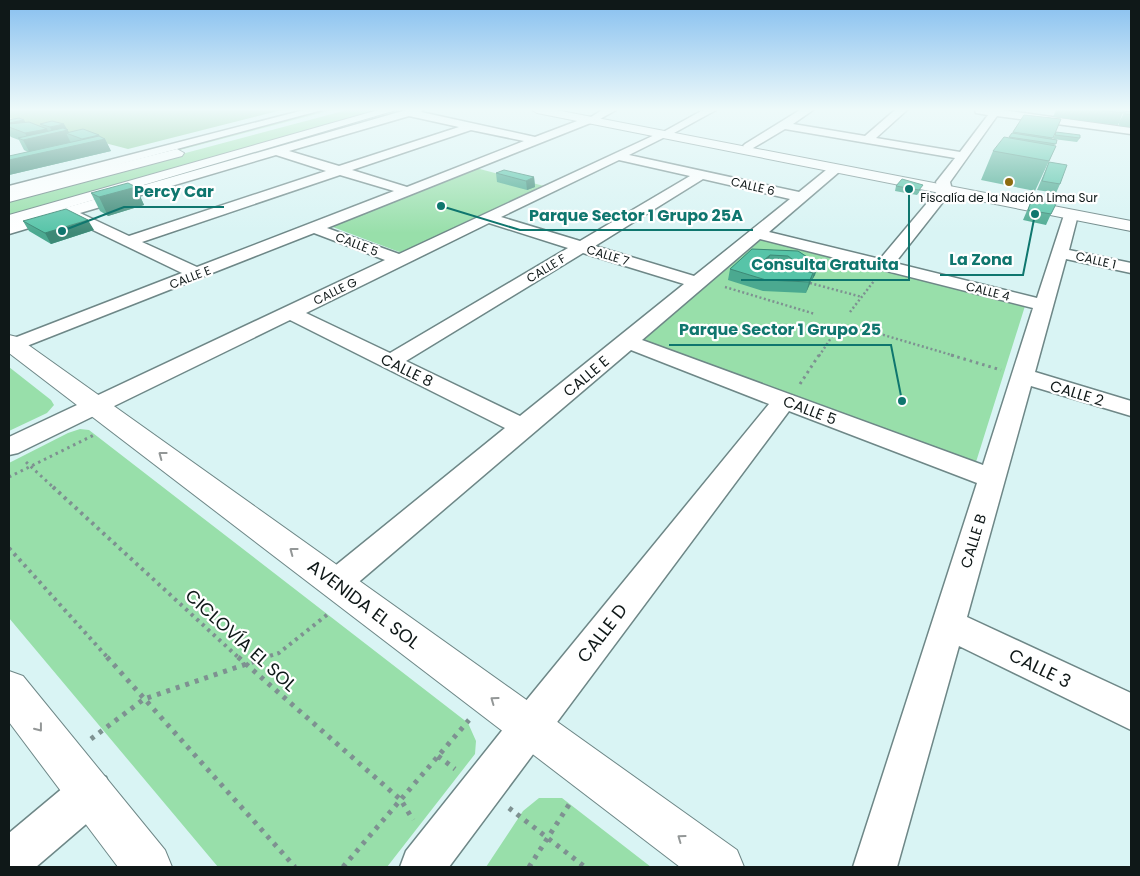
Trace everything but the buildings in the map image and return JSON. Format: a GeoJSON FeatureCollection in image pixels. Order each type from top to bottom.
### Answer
{"type":"FeatureCollection","features":[{"type":"Feature","properties":{"kind":"main road"},"geometry":{"type":"LineString","coordinates":[[9,197],[179,151]]}},
{"type":"Feature","properties":{"kind":"main road"},"geometry":{"type":"LineString","coordinates":[[9,220],[249,151]]}},
{"type":"Feature","properties":{"kind":"main road"},"geometry":{"type":"LineString","coordinates":[[750,151],[835,169],[1131,218]]}},
{"type":"Feature","properties":{"kind":"main road"},"geometry":{"type":"LineString","coordinates":[[773,151],[944,186],[1071,215],[1131,226]]}},
{"type":"Feature","properties":{"kind":"main road","name":"AVENIDA EL SOL"},"geometry":{"type":"LineString","coordinates":[[12,343],[720,867]]}},
{"type":"Feature","properties":{"kind":"main road"},"geometry":{"type":"LineString","coordinates":[[9,690],[148,867]]}},
{"type":"Feature","properties":{"kind":"street"},"geometry":{"type":"LineString","coordinates":[[9,190],[166,151]]}},
{"type":"Feature","properties":{"kind":"street"},"geometry":{"type":"LineString","coordinates":[[9,230],[275,151],[408,191]]}},
{"type":"Feature","properties":{"kind":"street"},"geometry":{"type":"LineString","coordinates":[[129,241],[399,151]]}},
{"type":"Feature","properties":{"kind":"street","name":"CALLE E"},"geometry":{"type":"LineString","coordinates":[[12,343],[197,274],[511,151]]}},
{"type":"Feature","properties":{"kind":"street","name":"CALLE G"},"geometry":{"type":"LineString","coordinates":[[10,447],[108,414],[291,313],[628,151]]}},
{"type":"Feature","properties":{"kind":"street"},"geometry":{"type":"LineString","coordinates":[[932,151],[963,156]]}},
{"type":"Feature","properties":{"kind":"street"},"geometry":{"type":"LineString","coordinates":[[885,265],[944,186],[967,151]]}},
{"type":"Feature","properties":{"kind":"street","name":"CALLE 6"},"geometry":{"type":"LineString","coordinates":[[617,156],[802,197]]}},
{"type":"Feature","properties":{"kind":"street"},"geometry":{"type":"LineString","coordinates":[[479,163],[497,168]]}},
{"type":"Feature","properties":{"kind":"street","name":"CALLE E"},"geometry":{"type":"LineString","coordinates":[[344,589],[524,428],[835,169]]}},
{"type":"Feature","properties":{"kind":"street","name":"CALLE F"},"geometry":{"type":"LineString","coordinates":[[390,362],[701,175]]}},
{"type":"Feature","properties":{"kind":"street"},"geometry":{"type":"LineString","coordinates":[[541,179],[559,184]]}},
{"type":"Feature","properties":{"kind":"street"},"geometry":{"type":"LineString","coordinates":[[67,212],[197,274]]}},
{"type":"Feature","properties":{"kind":"street","name":"CALLE B"},"geometry":{"type":"LineString","coordinates":[[875,867],[992,479],[1006,374],[1044,304],[1071,215]]}},
{"type":"Feature","properties":{"kind":"street","name":"CALLE 7"},"geometry":{"type":"LineString","coordinates":[[488,218],[700,281]]}},
{"type":"Feature","properties":{"kind":"street","name":"CALLE 5"},"geometry":{"type":"LineString","coordinates":[[314,228],[400,260]]}},
{"type":"Feature","properties":{"kind":"street","name":"CALLE 4"},"geometry":{"type":"LineString","coordinates":[[758,234],[1044,304]]}},
{"type":"Feature","properties":{"kind":"street","name":"CALLE 1"},"geometry":{"type":"LineString","coordinates":[[1060,252],[1131,268]]}},
{"type":"Feature","properties":{"kind":"street","name":"CALLE 8"},"geometry":{"type":"LineString","coordinates":[[291,313],[524,428]]}},
{"type":"Feature","properties":{"kind":"street","name":"CALLE 5"},"geometry":{"type":"LineString","coordinates":[[628,342],[992,479]]}},
{"type":"Feature","properties":{"kind":"street","name":"CALLE 2"},"geometry":{"type":"LineString","coordinates":[[1006,374],[1131,409]]}},
{"type":"Feature","properties":{"kind":"street","name":"CALLE D"},"geometry":{"type":"LineString","coordinates":[[427,860],[529,726],[785,401]]}},
{"type":"Feature","properties":{"kind":"street","name":"CALLE 3"},"geometry":{"type":"LineString","coordinates":[[948,624],[1131,712]]}},
{"type":"Feature","properties":{"kind":"street"},"geometry":{"type":"LineString","coordinates":[[9,862],[91,792]]}},
{"type":"Feature","properties":{"kind":"path"},"geometry":{"type":"LineString","coordinates":[[850,312],[885,265]]}},
{"type":"Feature","properties":{"kind":"path"},"geometry":{"type":"LineString","coordinates":[[700,281],[815,314]]}},
{"type":"Feature","properties":{"kind":"path"},"geometry":{"type":"LineString","coordinates":[[810,283],[862,297]]}},
{"type":"Feature","properties":{"kind":"path"},"geometry":{"type":"LineString","coordinates":[[870,331],[1006,374]]}},
{"type":"Feature","properties":{"kind":"path"},"geometry":{"type":"LineString","coordinates":[[785,401],[833,335]]}},
{"type":"Feature","properties":{"kind":"path"},"geometry":{"type":"LineString","coordinates":[[9,477],[30,467],[108,414]]}},
{"type":"Feature","properties":{"kind":"path","name":"CICLOVÍA EL SOL"},"geometry":{"type":"LineString","coordinates":[[10,447],[246,664],[401,800],[427,860]]}},
{"type":"Feature","properties":{"kind":"path"},"geometry":{"type":"LineString","coordinates":[[9,548],[295,867]]}},
{"type":"Feature","properties":{"kind":"path"},"geometry":{"type":"LineString","coordinates":[[64,760],[144,699],[279,653],[344,589]]}},
{"type":"Feature","properties":{"kind":"path"},"geometry":{"type":"LineString","coordinates":[[343,867],[489,696]]}},
{"type":"Feature","properties":{"kind":"path"},"geometry":{"type":"LineString","coordinates":[[529,867],[590,771]]}},
{"type":"Feature","properties":{"kind":"path"},"geometry":{"type":"LineString","coordinates":[[548,837],[585,867]]}},
{"type":"Feature","properties":{"kind":"green space"},"geometry":{"type":"Polygon","coordinates":[[[167,151],[177,151],[9,195],[9,192],[167,151]]]}},
{"type":"Feature","properties":{"kind":"green space"},"geometry":{"type":"Polygon","coordinates":[[[193,151],[237,151],[9,215],[9,200],[193,151]]]}},
{"type":"Feature","properties":{"kind":"green space"},"geometry":{"type":"Polygon","coordinates":[[[259,151],[267,151],[9,226],[9,222],[259,151]]]}},
{"type":"Feature","properties":{"kind":"green space"},"geometry":{"type":"Polygon","coordinates":[[[476,168],[544,186],[402,253],[330,226],[476,168]]]}},
{"type":"Feature","properties":{"kind":"green space"},"geometry":{"type":"Polygon","coordinates":[[[762,239],[1025,306],[976,462],[641,341],[762,239]]]}},
{"type":"Feature","properties":{"kind":"green space"},"geometry":{"type":"Polygon","coordinates":[[[9,367],[51,400],[54,405],[47,413],[9,431],[9,367]]]}},
{"type":"Feature","properties":{"kind":"green space"},"geometry":{"type":"Polygon","coordinates":[[[80,429],[89,430],[468,723],[476,741],[475,754],[387,867],[218,867],[9,618],[9,463],[68,433],[80,429]]]}},
{"type":"Feature","properties":{"kind":"green space"},"geometry":{"type":"Polygon","coordinates":[[[539,798],[562,798],[651,867],[486,867],[523,811],[539,798]]]}},
{"type":"Feature","properties":{"kind":"place","name":"Fiscalía de la Nación Lima Sur"},"geometry":{"type":"Point","coordinates":[1009,182]}},
{"type":"Feature","properties":{"kind":"place","name":"Consulta Gratuita"},"geometry":{"type":"Point","coordinates":[909,189]}},
{"type":"Feature","properties":{"kind":"place","name":"Parque Sector 1 Grupo 25A"},"geometry":{"type":"Point","coordinates":[441,206]}},
{"type":"Feature","properties":{"kind":"place","name":"La Zona"},"geometry":{"type":"Point","coordinates":[1035,214]}},
{"type":"Feature","properties":{"kind":"place","name":"Percy Car"},"geometry":{"type":"Point","coordinates":[62,231]}},
{"type":"Feature","properties":{"kind":"place","name":"Parque Sector 1 Grupo 25"},"geometry":{"type":"Point","coordinates":[902,401]}}]}
